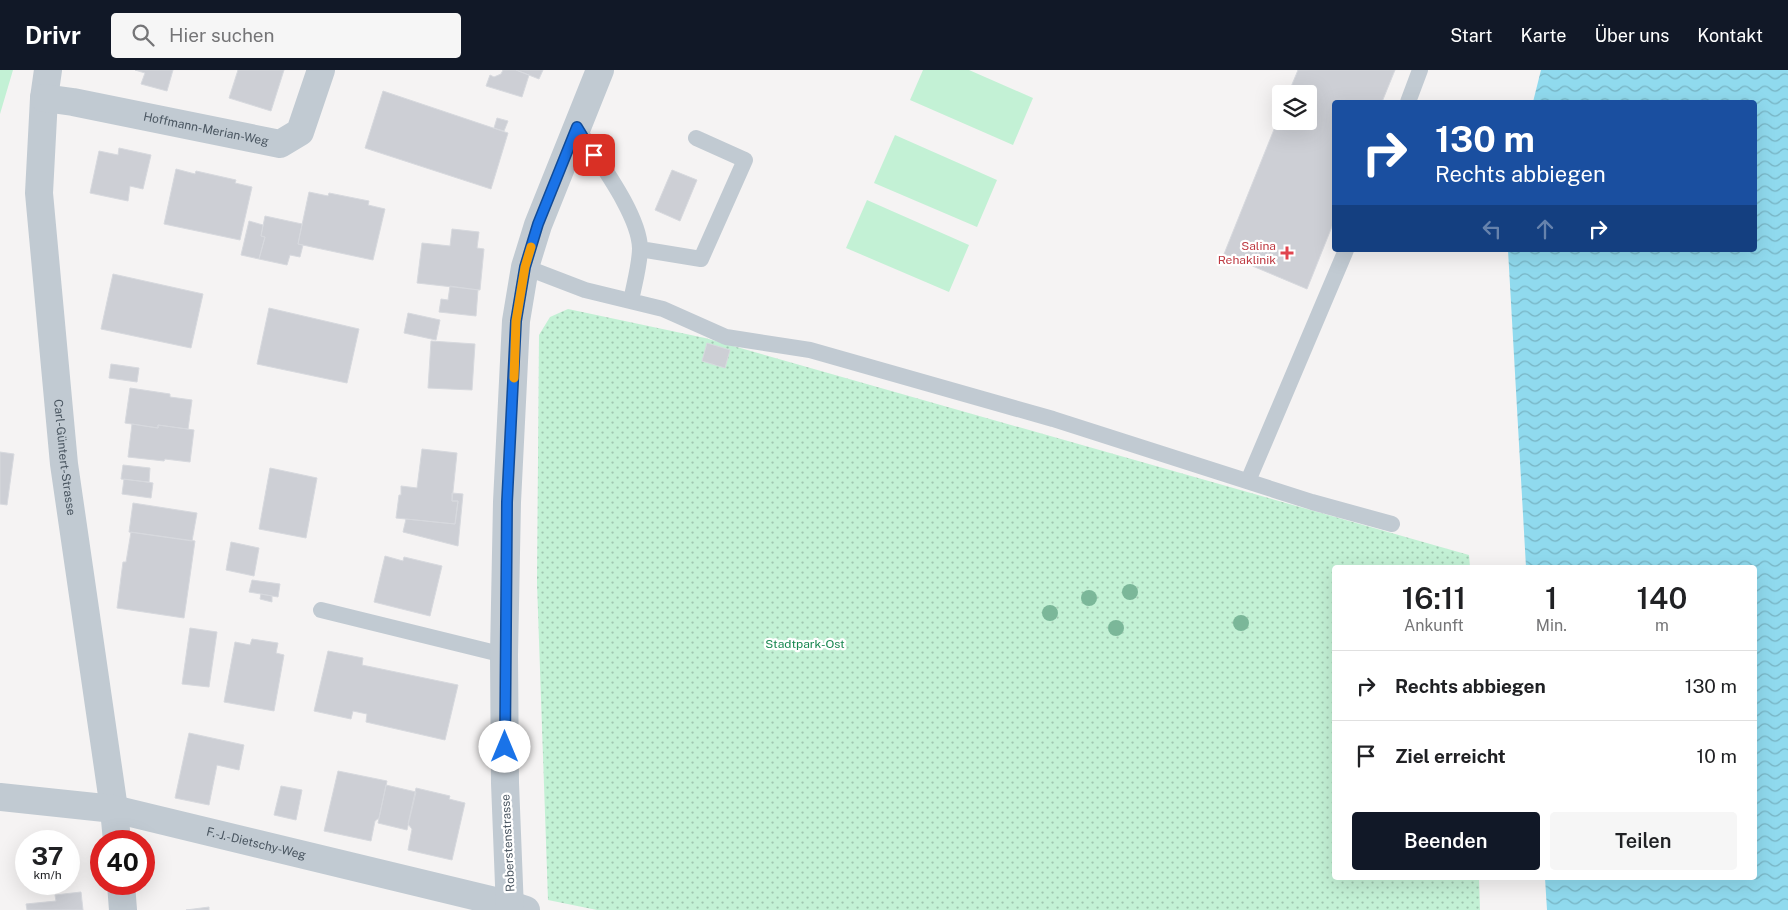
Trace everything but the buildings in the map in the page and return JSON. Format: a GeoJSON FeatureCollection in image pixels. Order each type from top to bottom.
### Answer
{"type":"FeatureCollection","features":[{"type":"Feature","properties":{"kind":"street","name":"Carl-Güntert-Strasse"},"geometry":{"type":"LineString","coordinates":[[48,70],[44,98],[39,193],[64,464],[116,830]]}},
{"type":"Feature","properties":{"kind":"street","name":"Hoffmann-Merian-Weg"},"geometry":{"type":"LineString","coordinates":[[44,98],[73,102],[280,144],[300,132],[321,70]]}},
{"type":"Feature","properties":{"kind":"street","name":"Roberstenstrasse"},"geometry":{"type":"LineString","coordinates":[[516,908],[505,783],[504,655],[507,502],[516,321],[525,267],[538,224],[600,70]]}},
{"type":"Feature","properties":{"kind":"street","name":"F.-J.-Dietschy-Weg"},"geometry":{"type":"LineString","coordinates":[[0,797],[114,809],[516,908]]}},
{"type":"Feature","properties":{"kind":"street"},"geometry":{"type":"LineString","coordinates":[[122,895],[123,910]]}},
{"type":"Feature","properties":{"kind":"lane"},"geometry":{"type":"LineString","coordinates":[[1409,100],[1420,70]]}},
{"type":"Feature","properties":{"kind":"lane"},"geometry":{"type":"LineString","coordinates":[[577,127],[630,212],[638,231],[640,250],[631,301]]}},
{"type":"Feature","properties":{"kind":"lane"},"geometry":{"type":"LineString","coordinates":[[640,250],[701,259],[745,160],[696,138]]}},
{"type":"Feature","properties":{"kind":"lane"},"geometry":{"type":"LineString","coordinates":[[1248,482],[1345,252]]}},
{"type":"Feature","properties":{"kind":"lane"},"geometry":{"type":"LineString","coordinates":[[525,267],[585,290],[663,309],[726,337],[810,350],[1053,419],[1248,482],[1392,524]]}},
{"type":"Feature","properties":{"kind":"lane"},"geometry":{"type":"LineString","coordinates":[[321,610],[504,655]]}},
{"type":"Feature","properties":{"kind":"green space"},"geometry":{"type":"Polygon","coordinates":[[[0,70],[13,70],[0,114],[0,70]]]}},
{"type":"Feature","properties":{"kind":"green space"},"geometry":{"type":"Polygon","coordinates":[[[923,70],[969,70],[1033,98],[1013,145],[910,100],[923,70]]]}},
{"type":"Feature","properties":{"kind":"green space"},"geometry":{"type":"Polygon","coordinates":[[[895,135],[997,180],[977,227],[874,183],[895,135]]]}},
{"type":"Feature","properties":{"kind":"green space"},"geometry":{"type":"Polygon","coordinates":[[[867,200],[969,245],[949,292],[846,248],[867,200]]]}},
{"type":"Feature","properties":{"kind":"green space","name":"Stadtpark-Ost"},"geometry":{"type":"Polygon","coordinates":[[[568,309],[705,338],[1469,555],[1470,565],[1332,565],[1332,880],[1479,880],[1480,910],[597,910],[548,900],[537,583],[539,335],[550,317],[568,309]]]}},
{"type":"Feature","properties":{"kind":"water"},"geometry":{"type":"Polygon","coordinates":[[[1541,70],[1788,70],[1788,910],[1547,910],[1545,880],[1757,880],[1757,565],[1526,565],[1508,252],[1757,252],[1757,100],[1534,100],[1541,70]]]}},
{"type":"Feature","properties":{"kind":"slow traffic"},"geometry":{"type":"LineString","coordinates":[[514,378],[516,321],[525,267],[531,247]]}},
{"type":"Feature","properties":{"kind":"place","name":"Salina Rehaklinik"},"geometry":{"type":"Point","coordinates":[1287,253]}},
{"type":"Feature","properties":{"kind":"route"},"geometry":{"type":"LineString","coordinates":[[505,747],[504,655],[507,502],[516,321],[525,267],[538,224],[577,127],[594,155]]}}]}
